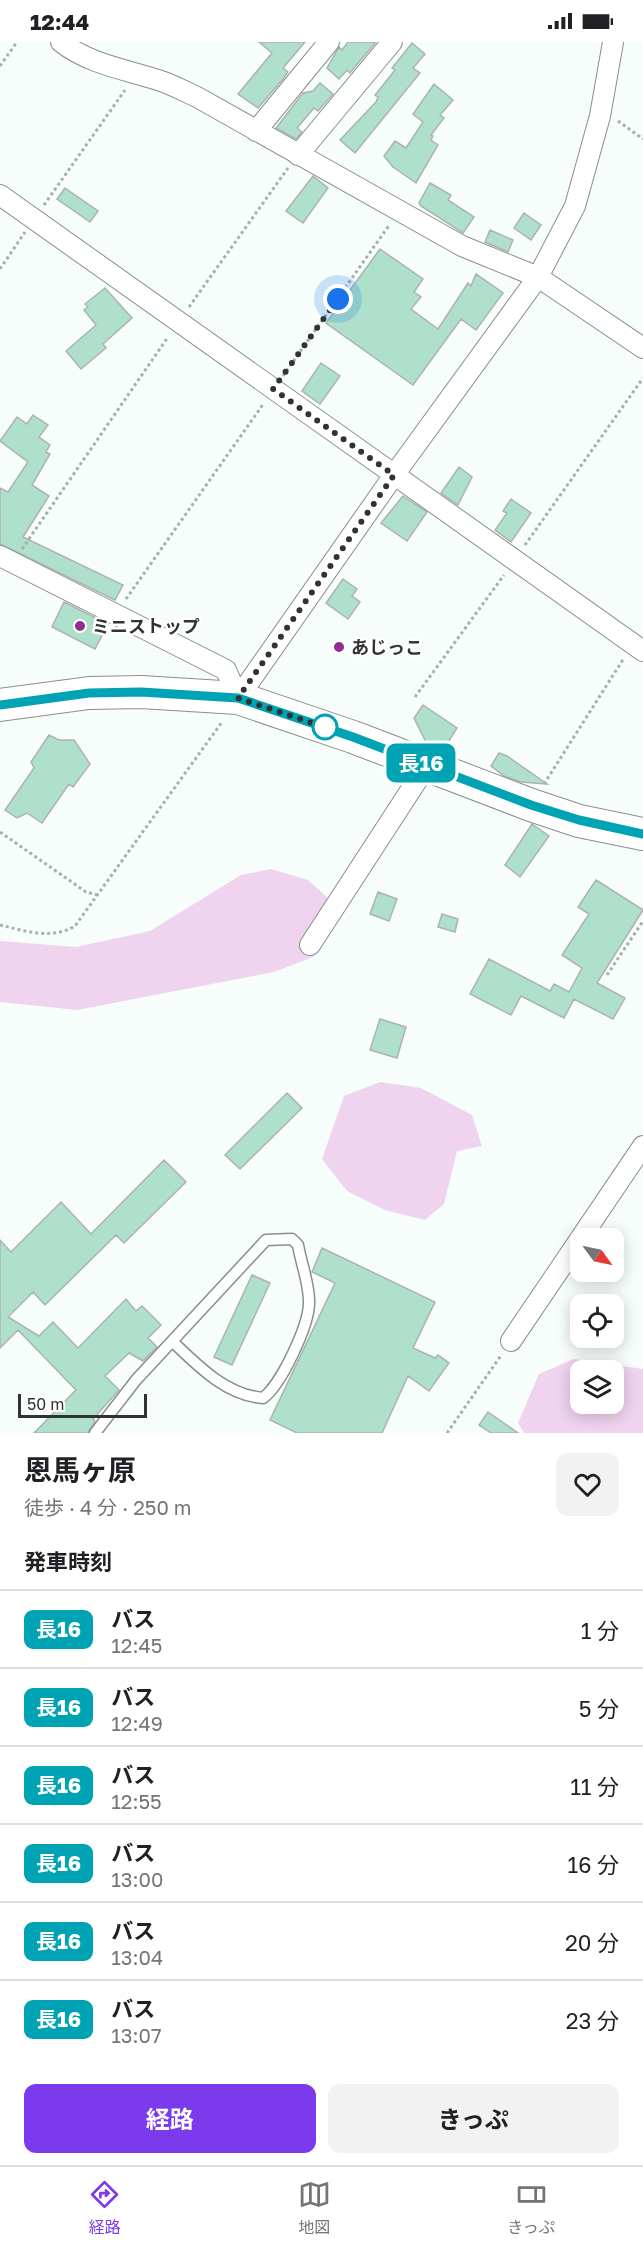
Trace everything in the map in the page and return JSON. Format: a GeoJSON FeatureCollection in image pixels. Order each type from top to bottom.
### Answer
{"type":"FeatureCollection","features":[{"type":"Feature","properties":{"kind":"main road"},"geometry":{"type":"LineString","coordinates":[[0,705],[89,693],[141,692],[238,698],[427,765],[531,805],[579,820],[643,834]]}},
{"type":"Feature","properties":{"kind":"street"},"geometry":{"type":"LineString","coordinates":[[61,42],[77,54],[160,80],[197,97],[462,246],[538,277],[643,348]]}},
{"type":"Feature","properties":{"kind":"street"},"geometry":{"type":"LineString","coordinates":[[256,131],[330,42]]}},
{"type":"Feature","properties":{"kind":"street"},"geometry":{"type":"LineString","coordinates":[[298,155],[392,42]]}},
{"type":"Feature","properties":{"kind":"street"},"geometry":{"type":"LineString","coordinates":[[238,698],[394,475],[538,277],[575,206],[602,109],[613,42]]}},
{"type":"Feature","properties":{"kind":"street"},"geometry":{"type":"LineString","coordinates":[[0,195],[638,648]]}},
{"type":"Feature","properties":{"kind":"street"},"geometry":{"type":"LineString","coordinates":[[6,559],[226,670],[238,698]]}},
{"type":"Feature","properties":{"kind":"street"},"geometry":{"type":"LineString","coordinates":[[310,945],[427,765]]}},
{"type":"Feature","properties":{"kind":"street"},"geometry":{"type":"LineString","coordinates":[[512,1341],[643,1146]]}},
{"type":"Feature","properties":{"kind":"lane"},"geometry":{"type":"LineString","coordinates":[[95,1433],[136,1380],[172,1341],[266,1240],[292,1239],[298,1245],[309,1301],[305,1324],[274,1390],[263,1398],[245,1396],[202,1371],[172,1341]]}},
{"type":"Feature","properties":{"kind":"path"},"geometry":{"type":"LineString","coordinates":[[0,66],[18,42]]}},
{"type":"Feature","properties":{"kind":"path"},"geometry":{"type":"LineString","coordinates":[[0,269],[137,74]]}},
{"type":"Feature","properties":{"kind":"path"},"geometry":{"type":"LineString","coordinates":[[602,109],[643,139]]}},
{"type":"Feature","properties":{"kind":"path"},"geometry":{"type":"LineString","coordinates":[[6,559],[298,155]]}},
{"type":"Feature","properties":{"kind":"path"},"geometry":{"type":"LineString","coordinates":[[116,616],[398,212]]}},
{"type":"Feature","properties":{"kind":"path"},"geometry":{"type":"LineString","coordinates":[[415,697],[643,378]]}},
{"type":"Feature","properties":{"kind":"path"},"geometry":{"type":"LineString","coordinates":[[531,805],[638,648]]}},
{"type":"Feature","properties":{"kind":"path"},"geometry":{"type":"LineString","coordinates":[[0,925],[43,934],[64,933],[75,926],[238,698]]}},
{"type":"Feature","properties":{"kind":"path"},"geometry":{"type":"LineString","coordinates":[[0,832],[86,892],[98,895]]}},
{"type":"Feature","properties":{"kind":"path"},"geometry":{"type":"LineString","coordinates":[[607,975],[643,921]]}},
{"type":"Feature","properties":{"kind":"path"},"geometry":{"type":"LineString","coordinates":[[447,1433],[512,1341]]}},
{"type":"Feature","properties":{"kind":"shaded area"},"geometry":{"type":"Polygon","coordinates":[[[271,869],[308,880],[340,909],[313,957],[274,972],[77,1010],[0,1002],[0,941],[76,947],[150,931],[241,875],[271,869]]]}},
{"type":"Feature","properties":{"kind":"shaded area"},"geometry":{"type":"Polygon","coordinates":[[[380,1082],[421,1088],[472,1115],[482,1146],[457,1151],[444,1204],[425,1220],[385,1210],[347,1191],[322,1159],[344,1096],[380,1082]]]}},
{"type":"Feature","properties":{"kind":"shaded area"},"geometry":{"type":"Polygon","coordinates":[[[570,1361],[570,1414],[624,1414],[624,1366],[643,1369],[643,1433],[524,1433],[518,1423],[539,1374],[570,1361]]]}},
{"type":"Feature","properties":{"kind":"building"},"geometry":{"type":"Polygon","coordinates":[[[259,42],[305,42],[283,68],[288,72],[258,108],[238,94],[272,53],[259,42]]]}},
{"type":"Feature","properties":{"kind":"building"},"geometry":{"type":"Polygon","coordinates":[[[348,42],[376,42],[350,73],[347,70],[339,79],[327,68],[339,47],[342,50],[348,42]]]}},
{"type":"Feature","properties":{"kind":"building"},"geometry":{"type":"Polygon","coordinates":[[[412,43],[425,54],[413,68],[420,73],[355,153],[340,140],[376,102],[378,97],[375,95],[395,70],[392,68],[412,43]]]}},
{"type":"Feature","properties":{"kind":"building"},"geometry":{"type":"Polygon","coordinates":[[[320,83],[333,94],[318,111],[314,108],[297,128],[302,132],[296,139],[276,128],[303,93],[313,91],[320,83]]]}},
{"type":"Feature","properties":{"kind":"building"},"geometry":{"type":"Polygon","coordinates":[[[434,84],[453,100],[440,115],[444,118],[431,135],[433,136],[431,140],[438,145],[416,183],[393,167],[384,156],[395,141],[406,148],[423,122],[413,114],[434,84]]]}},
{"type":"Feature","properties":{"kind":"building"},"geometry":{"type":"Polygon","coordinates":[[[313,176],[328,188],[303,223],[286,211],[313,176]]]}},
{"type":"Feature","properties":{"kind":"building"},"geometry":{"type":"Polygon","coordinates":[[[430,183],[451,195],[448,200],[474,217],[463,233],[419,203],[430,183]]]}},
{"type":"Feature","properties":{"kind":"building"},"geometry":{"type":"Polygon","coordinates":[[[65,188],[98,211],[90,222],[57,199],[65,188]]]}},
{"type":"Feature","properties":{"kind":"building"},"geometry":{"type":"Polygon","coordinates":[[[524,213],[541,225],[531,240],[514,228],[524,213]]]}},
{"type":"Feature","properties":{"kind":"building"},"geometry":{"type":"Polygon","coordinates":[[[490,230],[513,240],[508,252],[485,242],[490,230]]]}},
{"type":"Feature","properties":{"kind":"building"},"geometry":{"type":"Polygon","coordinates":[[[380,249],[423,279],[414,292],[421,297],[411,309],[438,329],[468,283],[471,286],[476,274],[503,293],[476,330],[461,319],[413,385],[326,323],[380,249]]]}},
{"type":"Feature","properties":{"kind":"building"},"geometry":{"type":"Polygon","coordinates":[[[105,288],[132,318],[103,344],[106,348],[81,369],[66,351],[96,325],[84,310],[88,307],[85,304],[105,288]]]}},
{"type":"Feature","properties":{"kind":"building"},"geometry":{"type":"Polygon","coordinates":[[[321,363],[340,376],[320,404],[302,391],[321,363]]]}},
{"type":"Feature","properties":{"kind":"building"},"geometry":{"type":"Polygon","coordinates":[[[33,415],[48,425],[39,437],[50,445],[46,452],[50,454],[32,485],[49,496],[23,537],[123,585],[115,600],[0,544],[0,488],[8,492],[28,462],[0,441],[17,417],[27,424],[33,415]]]}},
{"type":"Feature","properties":{"kind":"building"},"geometry":{"type":"Polygon","coordinates":[[[459,467],[472,477],[458,505],[441,493],[459,467]]]}},
{"type":"Feature","properties":{"kind":"building"},"geometry":{"type":"Polygon","coordinates":[[[403,496],[427,512],[407,541],[381,523],[403,496]]]}},
{"type":"Feature","properties":{"kind":"building"},"geometry":{"type":"Polygon","coordinates":[[[511,499],[531,513],[511,542],[495,530],[507,513],[503,511],[511,499]]]}},
{"type":"Feature","properties":{"kind":"building"},"geometry":{"type":"Polygon","coordinates":[[[343,579],[357,589],[352,596],[360,602],[348,619],[326,603],[343,579]]]}},
{"type":"Feature","properties":{"kind":"building","name":"ミニストップ"},"geometry":{"type":"Polygon","coordinates":[[[64,602],[108,624],[95,649],[52,627],[64,602]]]}},
{"type":"Feature","properties":{"kind":"building"},"geometry":{"type":"Polygon","coordinates":[[[423,705],[457,728],[442,752],[425,740],[414,718],[423,705]]]}},
{"type":"Feature","properties":{"kind":"building"},"geometry":{"type":"Polygon","coordinates":[[[49,735],[59,740],[74,740],[90,764],[73,787],[69,784],[42,823],[27,813],[17,818],[5,810],[34,768],[31,762],[49,735]]]}},
{"type":"Feature","properties":{"kind":"building"},"geometry":{"type":"Polygon","coordinates":[[[499,753],[507,756],[547,784],[521,782],[504,776],[491,766],[499,753]]]}},
{"type":"Feature","properties":{"kind":"building"},"geometry":{"type":"Polygon","coordinates":[[[532,824],[549,836],[520,877],[505,865],[532,824]]]}},
{"type":"Feature","properties":{"kind":"building"},"geometry":{"type":"Polygon","coordinates":[[[596,880],[643,910],[597,983],[625,998],[613,1019],[574,999],[564,1018],[521,996],[511,1015],[470,994],[489,959],[550,991],[554,984],[569,992],[582,968],[562,955],[589,914],[578,907],[596,880]]]}},
{"type":"Feature","properties":{"kind":"building"},"geometry":{"type":"Polygon","coordinates":[[[378,892],[397,899],[389,921],[370,914],[378,892]]]}},
{"type":"Feature","properties":{"kind":"building"},"geometry":{"type":"Polygon","coordinates":[[[442,914],[458,919],[455,932],[438,927],[442,914]]]}},
{"type":"Feature","properties":{"kind":"building"},"geometry":{"type":"Polygon","coordinates":[[[380,1019],[406,1027],[397,1058],[370,1050],[380,1019]]]}},
{"type":"Feature","properties":{"kind":"building"},"geometry":{"type":"Polygon","coordinates":[[[287,1093],[302,1108],[240,1169],[225,1155],[287,1093]]]}},
{"type":"Feature","properties":{"kind":"building"},"geometry":{"type":"Polygon","coordinates":[[[164,1160],[186,1182],[124,1243],[116,1235],[45,1305],[33,1292],[8,1317],[39,1336],[53,1322],[78,1348],[126,1299],[136,1311],[142,1306],[161,1325],[148,1338],[157,1347],[143,1361],[129,1353],[105,1376],[119,1390],[93,1419],[95,1421],[88,1433],[34,1433],[76,1390],[18,1330],[0,1348],[0,1240],[11,1252],[61,1202],[91,1234],[164,1160]]]}},
{"type":"Feature","properties":{"kind":"building"},"geometry":{"type":"Polygon","coordinates":[[[322,1248],[435,1302],[413,1348],[435,1358],[438,1355],[449,1363],[429,1391],[408,1376],[382,1433],[297,1433],[270,1420],[335,1283],[312,1272],[322,1248]]]}},
{"type":"Feature","properties":{"kind":"building"},"geometry":{"type":"Polygon","coordinates":[[[252,1275],[270,1283],[232,1365],[214,1357],[252,1275]]]}},
{"type":"Feature","properties":{"kind":"building"},"geometry":{"type":"Polygon","coordinates":[[[488,1412],[518,1433],[491,1433],[479,1425],[488,1412]]]}},
{"type":"Feature","properties":{"kind":"bus line","name":"長16"},"geometry":{"type":"LineString","coordinates":[[0,705],[89,693],[141,692],[238,698],[353,737],[531,805],[579,820],[643,834]]}},
{"type":"Feature","properties":{"kind":"place","name":"ミニストップ"},"geometry":{"type":"Point","coordinates":[80,626]}},
{"type":"Feature","properties":{"kind":"place","name":"あじっこ"},"geometry":{"type":"Point","coordinates":[339,647]}},
{"type":"Feature","properties":{"kind":"route"},"geometry":{"type":"LineString","coordinates":[[325,727],[333,730],[238,698],[394,475],[273,389],[338,299]]}}]}
